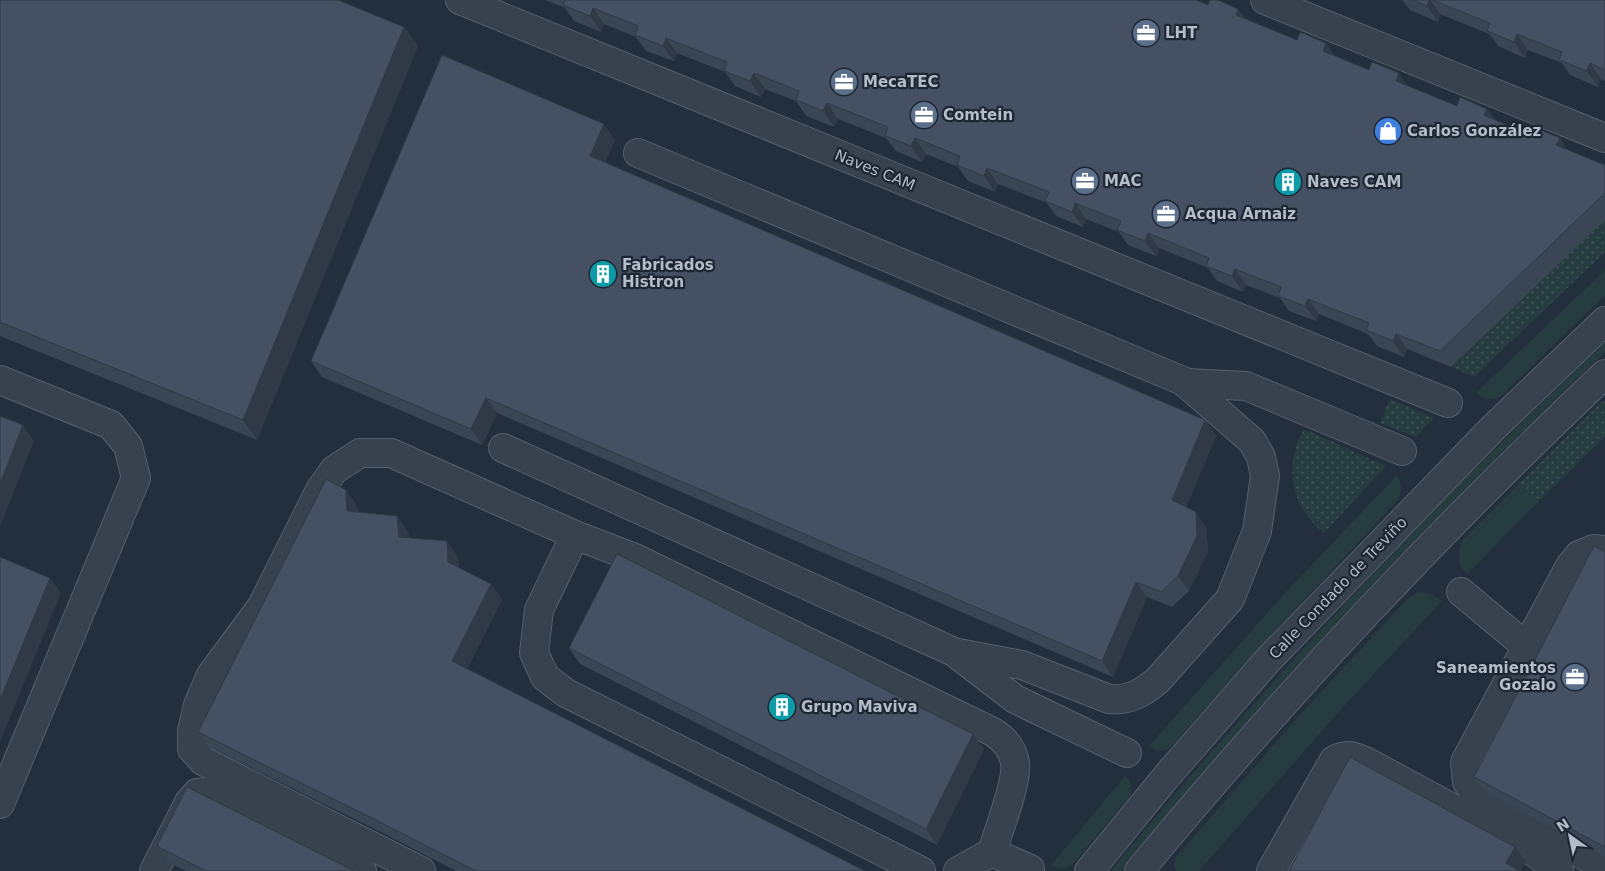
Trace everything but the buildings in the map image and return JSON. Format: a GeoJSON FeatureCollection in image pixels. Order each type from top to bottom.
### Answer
{"type":"FeatureCollection","features":[{"type":"Feature","properties":{"kind":"street","name":"Naves CAM"},"geometry":{"type":"LineString","coordinates":[[460,0],[500,8],[1448,403]]}},
{"type":"Feature","properties":{"kind":"street"},"geometry":{"type":"LineString","coordinates":[[1265,0],[1605,138]]}},
{"type":"Feature","properties":{"kind":"street"},"geometry":{"type":"LineString","coordinates":[[638,153],[1187,383],[1246,386],[1402,451]]}},
{"type":"Feature","properties":{"kind":"street","name":"Calle Condado de Treviño"},"geometry":{"type":"LineString","coordinates":[[1089,871],[1268,660],[1494,427],[1605,321]]}},
{"type":"Feature","properties":{"kind":"street"},"geometry":{"type":"LineString","coordinates":[[1139,871],[1346,636],[1420,557],[1541,434],[1605,374]]}},
{"type":"Feature","properties":{"kind":"street"},"geometry":{"type":"LineString","coordinates":[[0,380],[111,425],[128,446],[136,478],[0,804]]}},
{"type":"Feature","properties":{"kind":"street"},"geometry":{"type":"LineString","coordinates":[[503,448],[954,652],[1022,665],[1109,700],[1121,700],[1145,690],[1157,681],[1230,599],[1257,532],[1265,476],[1261,457],[1252,441],[1183,381]]}},
{"type":"Feature","properties":{"kind":"street"},"geometry":{"type":"LineString","coordinates":[[421,871],[203,761],[192,749],[192,731],[198,705],[211,675],[262,606],[320,490],[334,470],[360,452],[391,453],[574,535],[644,562],[993,732],[1004,740],[1015,761],[1016,775],[992,852],[958,871]]}},
{"type":"Feature","properties":{"kind":"street"},"geometry":{"type":"LineString","coordinates":[[574,535],[539,610],[534,653],[545,676],[566,693],[921,871]]}},
{"type":"Feature","properties":{"kind":"street"},"geometry":{"type":"LineString","coordinates":[[1605,550],[1594,549],[1578,555],[1570,566],[1465,762],[1467,782],[1480,799],[1605,866]]}},
{"type":"Feature","properties":{"kind":"street"},"geometry":{"type":"LineString","coordinates":[[1461,592],[1527,647]]}},
{"type":"Feature","properties":{"kind":"street"},"geometry":{"type":"LineString","coordinates":[[954,652],[1014,699],[1127,753]]}},
{"type":"Feature","properties":{"kind":"street"},"geometry":{"type":"LineString","coordinates":[[1271,871],[1334,760],[1343,756],[1351,756],[1367,762],[1532,851],[1559,871]]}},
{"type":"Feature","properties":{"kind":"street"},"geometry":{"type":"LineString","coordinates":[[154,871],[189,802],[197,793],[206,792],[362,871]]}},
{"type":"Feature","properties":{"kind":"street"},"geometry":{"type":"LineString","coordinates":[[992,852],[1030,869]]}},
{"type":"Feature","properties":{"kind":"green space"},"geometry":{"type":"Polygon","coordinates":[[[1605,219],[1605,252],[1474,377],[1451,367],[1605,219]]]}},
{"type":"Feature","properties":{"kind":"green space"},"geometry":{"type":"Polygon","coordinates":[[[1605,270],[1605,295],[1501,396],[1488,399],[1479,395],[1477,392],[1605,270]]]}},
{"type":"Feature","properties":{"kind":"green space"},"geometry":{"type":"Polygon","coordinates":[[[1605,342],[1605,352],[1447,507],[1290,674],[1221,752],[1121,871],[1111,871],[1169,801],[1288,665],[1412,533],[1605,342]]]}},
{"type":"Feature","properties":{"kind":"green space"},"geometry":{"type":"Polygon","coordinates":[[[1390,399],[1434,418],[1416,437],[1380,423],[1390,399]]]}},
{"type":"Feature","properties":{"kind":"green space"},"geometry":{"type":"Polygon","coordinates":[[[1605,401],[1605,437],[1540,500],[1517,486],[1600,403],[1605,401]]]}},
{"type":"Feature","properties":{"kind":"green space"},"geometry":{"type":"Polygon","coordinates":[[[1304,429],[1386,466],[1324,533],[1304,511],[1294,485],[1292,471],[1294,457],[1297,443],[1304,429]]]}},
{"type":"Feature","properties":{"kind":"green space"},"geometry":{"type":"Polygon","coordinates":[[[1397,475],[1401,487],[1398,500],[1270,636],[1170,748],[1158,752],[1149,746],[1286,592],[1397,475]]]}},
{"type":"Feature","properties":{"kind":"green space"},"geometry":{"type":"Polygon","coordinates":[[[1517,486],[1540,500],[1467,574],[1461,567],[1459,558],[1463,540],[1517,486]]]}},
{"type":"Feature","properties":{"kind":"green space"},"geometry":{"type":"Polygon","coordinates":[[[1418,592],[1431,594],[1442,601],[1344,706],[1199,871],[1176,871],[1174,865],[1177,856],[1297,718],[1407,599],[1418,592]]]}},
{"type":"Feature","properties":{"kind":"green space"},"geometry":{"type":"Polygon","coordinates":[[[1125,776],[1129,780],[1132,791],[1130,796],[1073,864],[1062,869],[1051,865],[1125,776]]]}},
{"type":"Feature","properties":{"kind":"place","name":"LHT"},"geometry":{"type":"Point","coordinates":[1146,33]}},
{"type":"Feature","properties":{"kind":"place","name":"MecaTEC"},"geometry":{"type":"Point","coordinates":[844,82]}},
{"type":"Feature","properties":{"kind":"place","name":"Comtein"},"geometry":{"type":"Point","coordinates":[924,115]}},
{"type":"Feature","properties":{"kind":"place","name":"Carlos González"},"geometry":{"type":"Point","coordinates":[1388,131]}},
{"type":"Feature","properties":{"kind":"place","name":"MAC"},"geometry":{"type":"Point","coordinates":[1085,181]}},
{"type":"Feature","properties":{"kind":"place","name":"Naves CAM"},"geometry":{"type":"Point","coordinates":[1288,182]}},
{"type":"Feature","properties":{"kind":"place","name":"Acqua Arnaiz"},"geometry":{"type":"Point","coordinates":[1166,214]}},
{"type":"Feature","properties":{"kind":"place","name":"Fabricados Histron"},"geometry":{"type":"Point","coordinates":[603,274]}},
{"type":"Feature","properties":{"kind":"place","name":"Saneamientos Gozalo"},"geometry":{"type":"Point","coordinates":[1575,677]}},
{"type":"Feature","properties":{"kind":"place","name":"Grupo Maviva"},"geometry":{"type":"Point","coordinates":[782,707]}}]}
